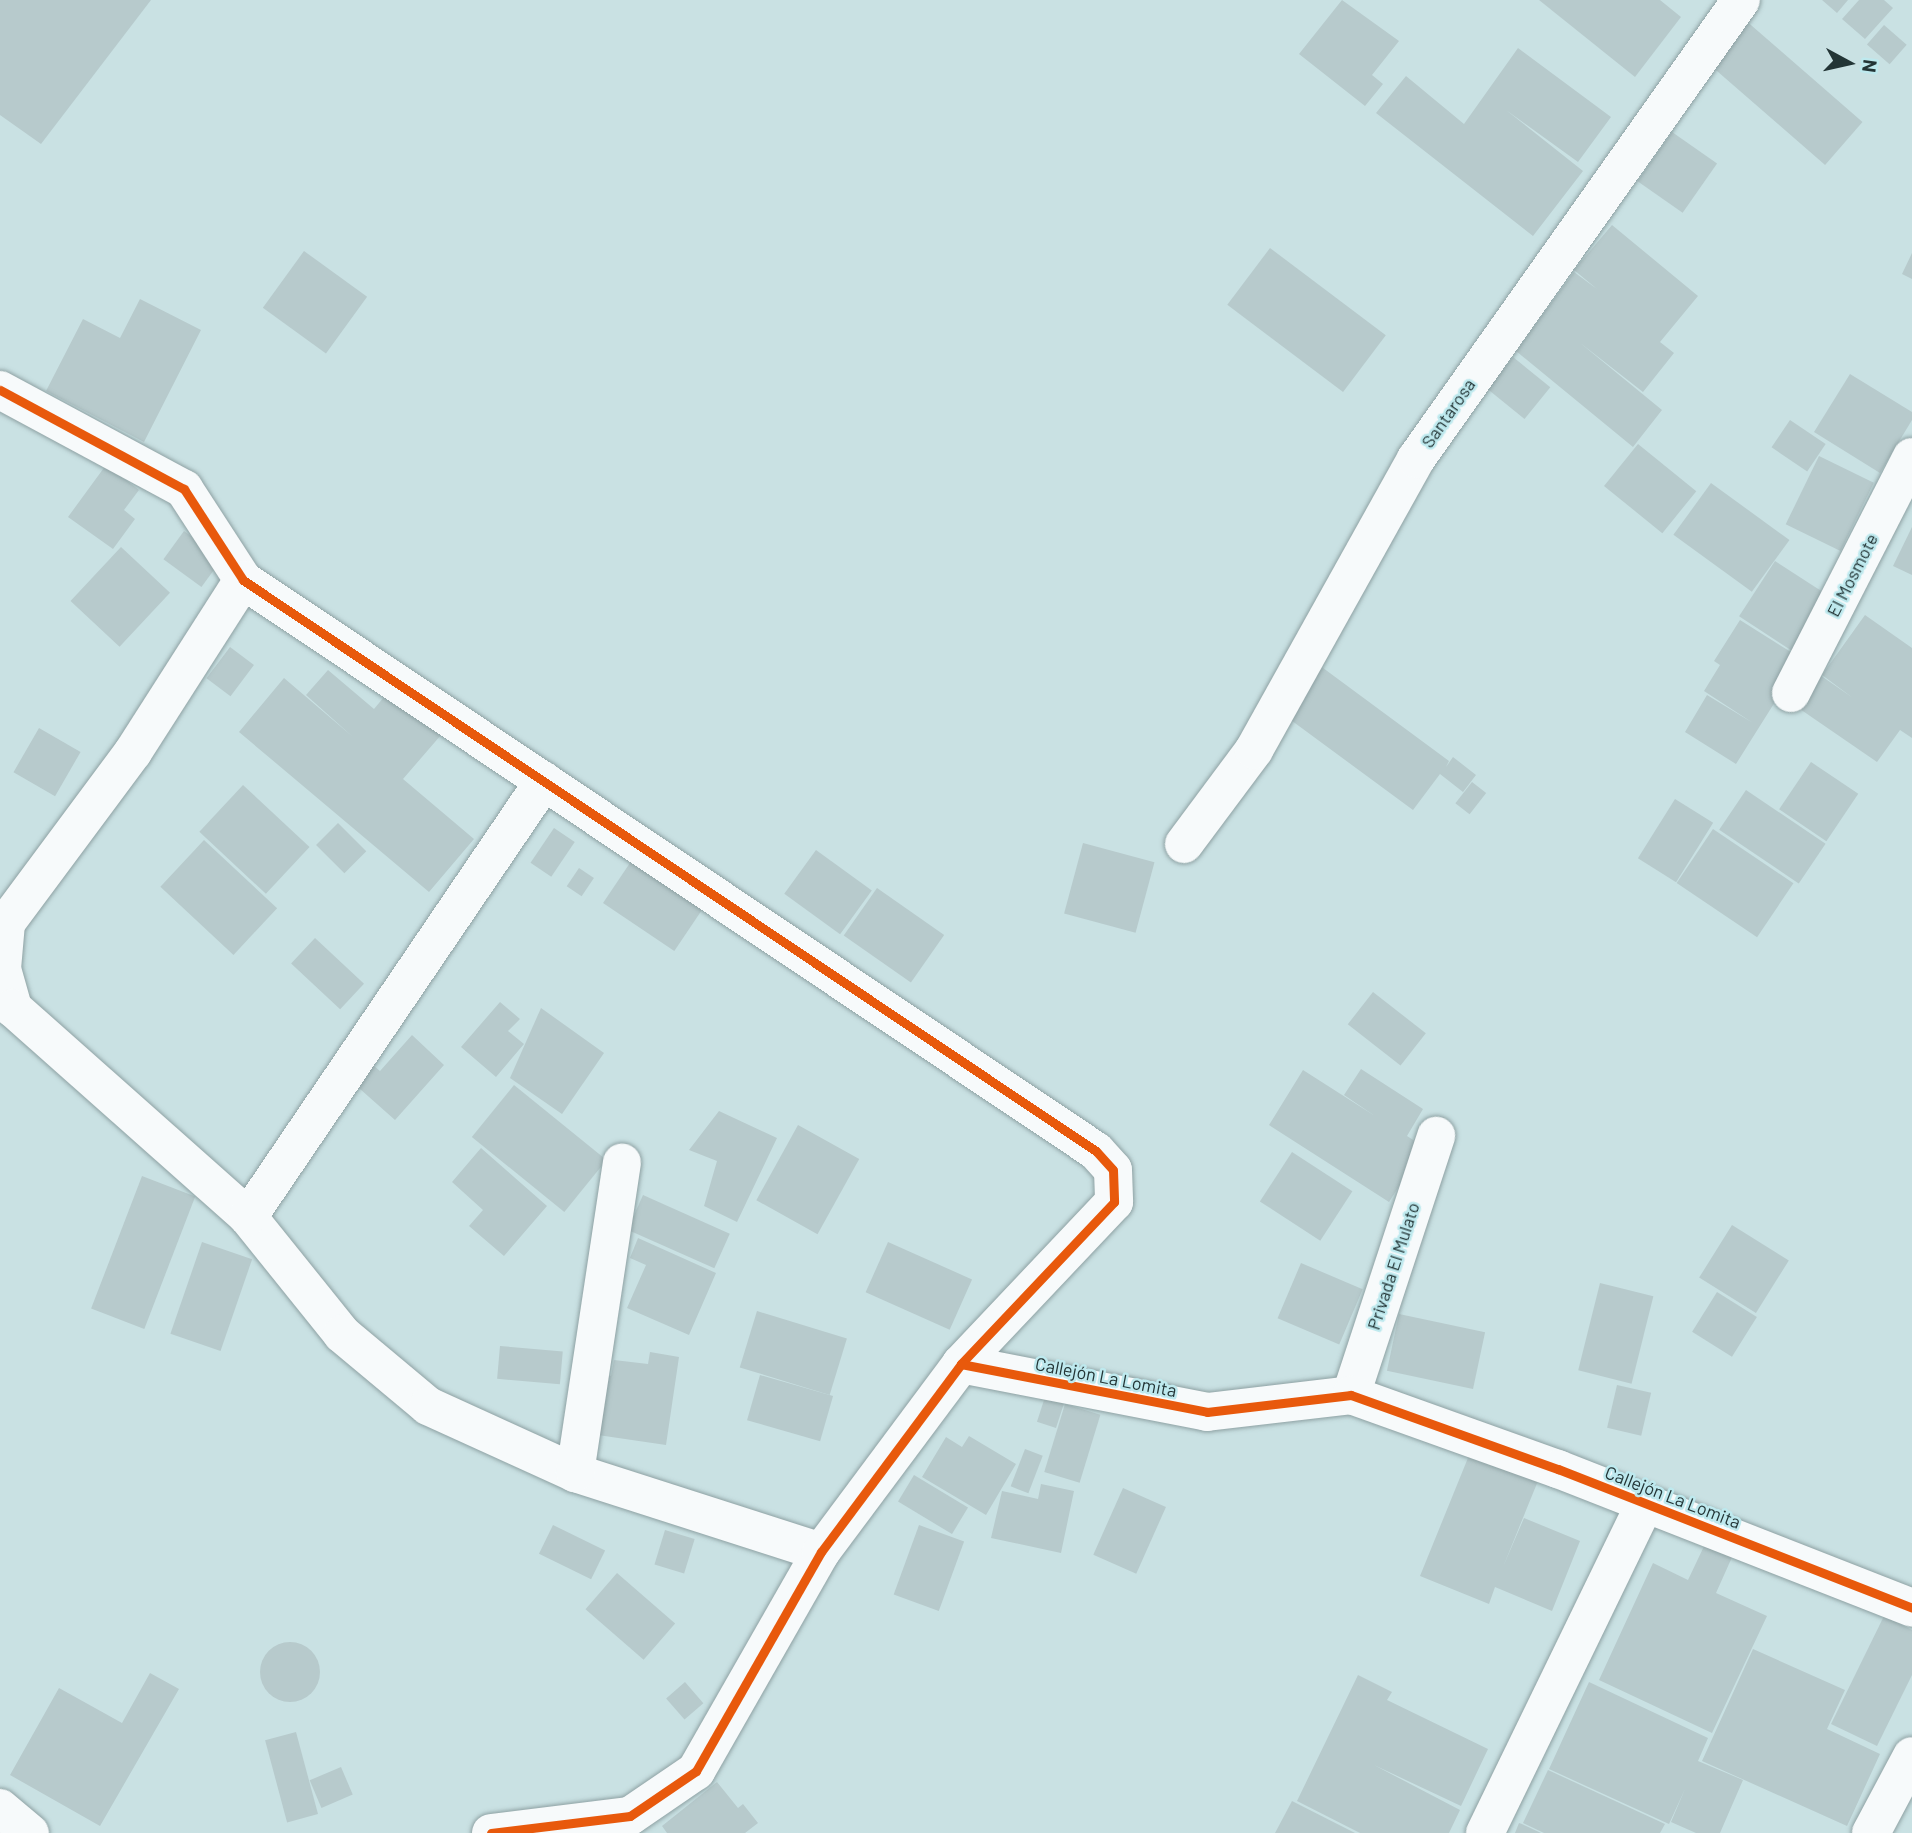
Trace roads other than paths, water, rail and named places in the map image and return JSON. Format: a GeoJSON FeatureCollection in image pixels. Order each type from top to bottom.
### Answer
{"type":"FeatureCollection","features":[{"type":"Feature","properties":{"kind":"street","name":"Santarosa"},"geometry":{"type":"LineString","coordinates":[[1184,844],[1254,750],[1416,458],[1741,0]]}},
{"type":"Feature","properties":{"kind":"street"},"geometry":{"type":"LineString","coordinates":[[0,390],[184,489],[243,580],[1096,1151],[1113,1170],[1114,1202],[961,1364],[821,1552],[696,1771],[630,1816],[491,1833]]}},
{"type":"Feature","properties":{"kind":"street","name":"El Mosmote"},"geometry":{"type":"LineString","coordinates":[[1791,692],[1912,457]]}},
{"type":"Feature","properties":{"kind":"street"},"geometry":{"type":"LineString","coordinates":[[243,580],[133,752],[6,923],[2,969],[13,1008],[248,1217],[342,1334],[428,1406],[575,1473],[821,1552]]}},
{"type":"Feature","properties":{"kind":"street"},"geometry":{"type":"LineString","coordinates":[[248,1217],[544,781]]}},
{"type":"Feature","properties":{"kind":"street","name":"Privada El Mulato"},"geometry":{"type":"LineString","coordinates":[[1351,1395],[1436,1136]]}},
{"type":"Feature","properties":{"kind":"street"},"geometry":{"type":"LineString","coordinates":[[575,1473],[622,1163]]}},
{"type":"Feature","properties":{"kind":"street","name":"Callejón La Lomita"},"geometry":{"type":"LineString","coordinates":[[961,1364],[1207,1412],[1351,1395],[1644,1503],[1912,1608]]}},
{"type":"Feature","properties":{"kind":"street"},"geometry":{"type":"LineString","coordinates":[[1485,1833],[1644,1503]]}},
{"type":"Feature","properties":{"kind":"street"},"geometry":{"type":"LineString","coordinates":[[1871,1833],[1912,1756]]}},
{"type":"Feature","properties":{"kind":"street"},"geometry":{"type":"LineString","coordinates":[[0,1808],[30,1833]]}}]}
